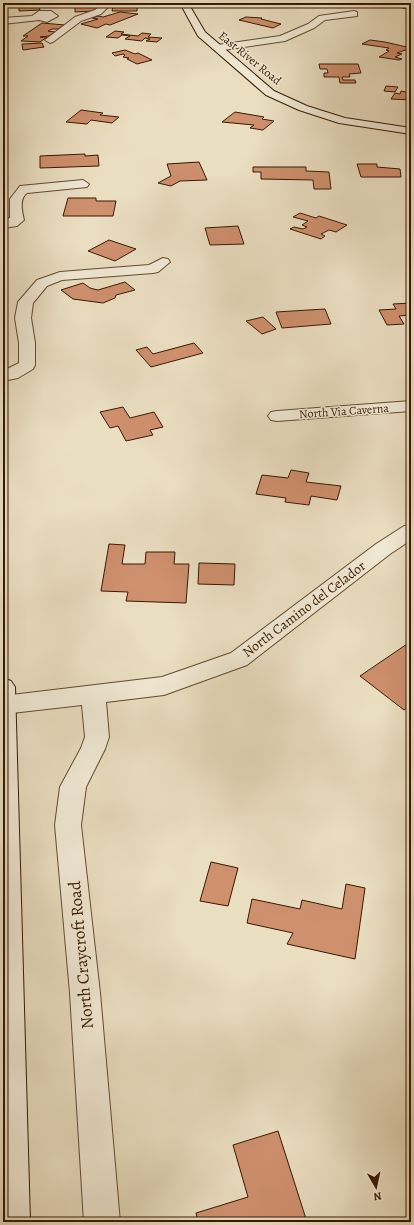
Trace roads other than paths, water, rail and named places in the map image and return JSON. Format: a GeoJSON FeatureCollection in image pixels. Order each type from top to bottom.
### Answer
{"type":"FeatureCollection","features":[{"type":"Feature","properties":{"kind":"street"},"geometry":{"type":"LineString","coordinates":[[50,40],[78,19],[102,9],[108,3]]}},
{"type":"Feature","properties":{"kind":"street","name":"East River Road"},"geometry":{"type":"LineString","coordinates":[[184,3],[201,34],[270,93],[303,108],[343,121],[411,131]]}},
{"type":"Feature","properties":{"kind":"street"},"geometry":{"type":"LineString","coordinates":[[3,21],[37,18],[36,16],[42,14],[90,14]]}},
{"type":"Feature","properties":{"kind":"street"},"geometry":{"type":"LineString","coordinates":[[217,48],[282,39],[311,26],[322,18],[354,14]]}},
{"type":"Feature","properties":{"kind":"street"},"geometry":{"type":"LineString","coordinates":[[3,224],[12,223],[17,220],[15,199],[18,192],[24,189],[83,184]]}},
{"type":"Feature","properties":{"kind":"street"},"geometry":{"type":"LineString","coordinates":[[3,376],[12,374],[28,365],[23,318],[26,302],[42,283],[60,276],[147,270],[152,269],[163,262]]}},
{"type":"Feature","properties":{"kind":"street","name":"North Via Caverna"},"geometry":{"type":"LineString","coordinates":[[277,416],[411,406]]}},
{"type":"Feature","properties":{"kind":"street","name":"North Camino del Celador"},"geometry":{"type":"LineString","coordinates":[[3,699],[93,694],[164,686],[239,659],[383,549],[411,531]]}},
{"type":"Feature","properties":{"kind":"street","name":"North Craycroft Road"},"geometry":{"type":"LineString","coordinates":[[93,694],[96,737],[93,749],[73,787],[68,825],[85,993],[102,1222]]}},
{"type":"Feature","properties":{"kind":"street"},"geometry":{"type":"LineString","coordinates":[[3,699],[12,1222]]}}]}
